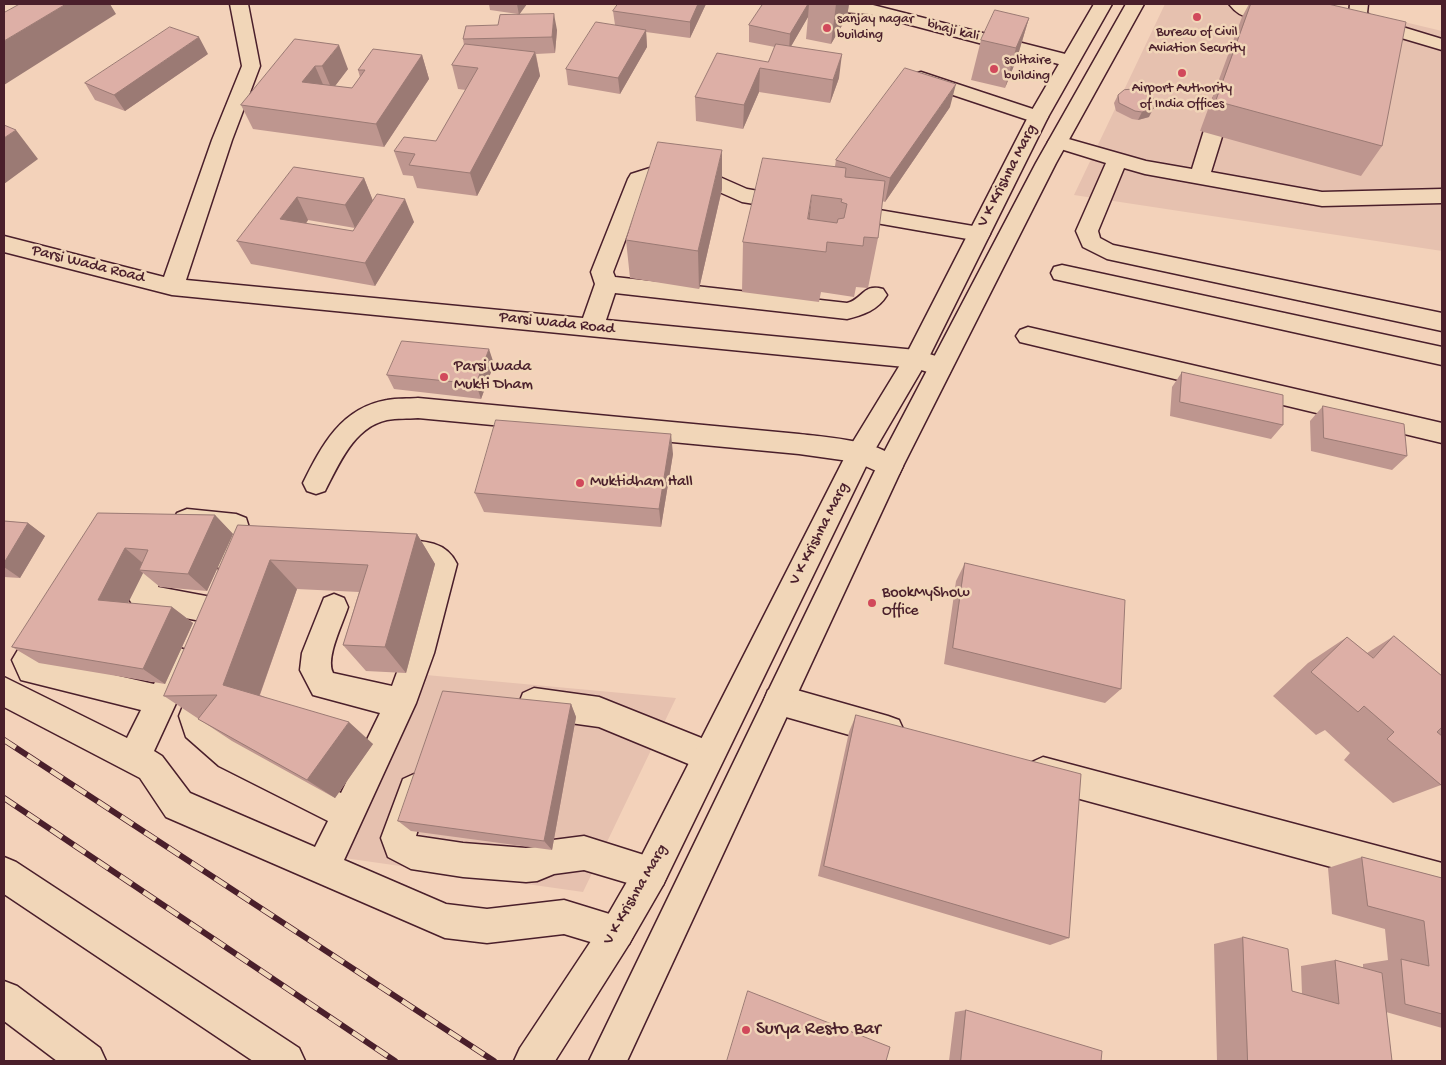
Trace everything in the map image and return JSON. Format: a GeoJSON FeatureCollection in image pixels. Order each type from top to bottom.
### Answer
{"type":"FeatureCollection","features":[{"type":"Feature","properties":{"kind":"main road"},"geometry":{"type":"LineString","coordinates":[[172,287],[222,140],[251,66],[239,4]]}},
{"type":"Feature","properties":{"kind":"main road","name":"bhaji kali"},"geometry":{"type":"LineString","coordinates":[[804,4],[869,9],[1070,60]]}},
{"type":"Feature","properties":{"kind":"main road","name":"V K Krishna Marg"},"geometry":{"type":"LineString","coordinates":[[608,1061],[890,466],[979,234],[1038,117],[1103,4]]}},
{"type":"Feature","properties":{"kind":"main road","name":"V K Krishna Marg"},"geometry":{"type":"LineString","coordinates":[[533,1061],[616,932],[651,873],[860,452],[928,363],[1058,142],[1135,4]]}},
{"type":"Feature","properties":{"kind":"main road"},"geometry":{"type":"LineString","coordinates":[[1359,4],[1358,14],[1367,22]]}},
{"type":"Feature","properties":{"kind":"main road"},"geometry":{"type":"LineString","coordinates":[[1244,31],[1244,8],[1269,15]]}},
{"type":"Feature","properties":{"kind":"main road"},"geometry":{"type":"LineString","coordinates":[[1338,20],[1367,22],[1442,45]]}},
{"type":"Feature","properties":{"kind":"main road"},"geometry":{"type":"LineString","coordinates":[[921,78],[1038,117]]}},
{"type":"Feature","properties":{"kind":"main road"},"geometry":{"type":"LineString","coordinates":[[1200,176],[1228,86]]}},
{"type":"Feature","properties":{"kind":"main road"},"geometry":{"type":"LineString","coordinates":[[1058,142],[1145,167],[1322,199],[1442,196]]}},
{"type":"Feature","properties":{"kind":"main road"},"geometry":{"type":"LineString","coordinates":[[1118,159],[1087,231],[1091,242],[1107,251],[1442,322]]}},
{"type":"Feature","properties":{"kind":"main road"},"geometry":{"type":"LineString","coordinates":[[592,328],[606,284],[602,272],[638,179],[652,174],[722,185],[742,195],[979,234]]}},
{"type":"Feature","properties":{"kind":"main road","name":"Parsi Wada Road"},"geometry":{"type":"LineString","coordinates":[[9,251],[172,287],[928,363]]}},
{"type":"Feature","properties":{"kind":"main road"},"geometry":{"type":"LineString","coordinates":[[1062,273],[1442,356]]}},
{"type":"Feature","properties":{"kind":"main road"},"geometry":{"type":"LineString","coordinates":[[606,284],[846,311],[859,308],[875,295]]}},
{"type":"Feature","properties":{"kind":"main road"},"geometry":{"type":"LineString","coordinates":[[1028,336],[1442,433]]}},
{"type":"Feature","properties":{"kind":"main road"},"geometry":{"type":"LineString","coordinates":[[316,483],[343,434],[359,421],[383,410],[418,408],[799,444],[860,452],[890,466]]}},
{"type":"Feature","properties":{"kind":"main road"},"geometry":{"type":"LineString","coordinates":[[134,758],[239,540],[236,526],[159,518]]}},
{"type":"Feature","properties":{"kind":"main road"},"geometry":{"type":"LineString","coordinates":[[250,578],[261,551],[266,549]]}},
{"type":"Feature","properties":{"kind":"main road"},"geometry":{"type":"LineString","coordinates":[[322,869],[400,702],[420,653],[443,564],[430,554],[361,550]]}},
{"type":"Feature","properties":{"kind":"main road"},"geometry":{"type":"LineString","coordinates":[[150,573],[140,593],[143,597],[197,628]]}},
{"type":"Feature","properties":{"kind":"main road"},"geometry":{"type":"LineString","coordinates":[[62,602],[28,660],[32,670],[162,700]]}},
{"type":"Feature","properties":{"kind":"main road"},"geometry":{"type":"LineString","coordinates":[[334,607],[316,661],[315,670],[324,685],[400,702]]}},
{"type":"Feature","properties":{"kind":"main road"},"geometry":{"type":"LineString","coordinates":[[220,652],[194,716],[197,726],[230,755],[348,814]]}},
{"type":"Feature","properties":{"kind":"main road"},"geometry":{"type":"LineString","coordinates":[[4,691],[152,767],[178,805],[322,869],[446,921],[487,926],[564,917],[616,932]]}},
{"type":"Feature","properties":{"kind":"main road"},"geometry":{"type":"LineString","coordinates":[[509,700],[599,712],[708,756]]}},
{"type":"Feature","properties":{"kind":"main road"},"geometry":{"type":"LineString","coordinates":[[779,700],[916,739]]}},
{"type":"Feature","properties":{"kind":"main road"},"geometry":{"type":"LineString","coordinates":[[1011,765],[1442,880]]}},
{"type":"Feature","properties":{"kind":"main road"},"geometry":{"type":"LineString","coordinates":[[423,767],[398,838],[400,845],[411,852],[463,860],[526,864],[537,864],[553,857],[584,853],[651,873]]}},
{"type":"Feature","properties":{"kind":"main road"},"geometry":{"type":"LineString","coordinates":[[4,874],[286,1061]]}},
{"type":"Feature","properties":{"kind":"main road"},"geometry":{"type":"LineString","coordinates":[[4,999],[87,1061]]}},
{"type":"Feature","properties":{"kind":"shaded area"},"geometry":{"type":"Polygon","coordinates":[[[1165,4],[1329,4],[1442,31],[1442,251],[1074,195],[1165,4]]]}},
{"type":"Feature","properties":{"kind":"shaded area"},"geometry":{"type":"Polygon","coordinates":[[[426,675],[676,698],[583,892],[337,857],[426,675]]]}},
{"type":"Feature","properties":{"kind":"building"},"geometry":{"type":"Polygon","coordinates":[[[20,4],[66,4],[4,41],[4,13],[20,4]]]}},
{"type":"Feature","properties":{"kind":"building"},"geometry":{"type":"Polygon","coordinates":[[[618,4],[698,4],[690,22],[613,11],[618,4]]]}},
{"type":"Feature","properties":{"kind":"building"},"geometry":{"type":"Polygon","coordinates":[[[763,4],[808,4],[790,34],[749,25],[763,4]]]}},
{"type":"Feature","properties":{"kind":"building"},"geometry":{"type":"Polygon","coordinates":[[[1251,4],[1328,4],[1406,22],[1382,146],[1216,101],[1251,4]]]}},
{"type":"Feature","properties":{"kind":"building"},"geometry":{"type":"Polygon","coordinates":[[[995,10],[1029,18],[1016,48],[981,40],[995,10]]]}},
{"type":"Feature","properties":{"kind":"building"},"geometry":{"type":"Polygon","coordinates":[[[554,14],[552,37],[463,39],[466,26],[498,25],[500,15],[554,14]]]}},
{"type":"Feature","properties":{"kind":"building"},"geometry":{"type":"Polygon","coordinates":[[[596,22],[646,30],[618,78],[566,69],[596,22]]]}},
{"type":"Feature","properties":{"kind":"building"},"geometry":{"type":"Polygon","coordinates":[[[170,27],[199,37],[114,95],[85,83],[170,27]]]}},
{"type":"Feature","properties":{"kind":"building"},"geometry":{"type":"Polygon","coordinates":[[[295,39],[339,45],[322,66],[315,66],[302,82],[352,88],[365,70],[358,70],[373,49],[422,55],[376,124],[241,105],[295,39]]]}},
{"type":"Feature","properties":{"kind":"building"},"geometry":{"type":"Polygon","coordinates":[[[465,44],[535,52],[470,173],[409,165],[415,154],[394,151],[404,137],[436,141],[478,68],[452,65],[465,44]]]}},
{"type":"Feature","properties":{"kind":"building"},"geometry":{"type":"Polygon","coordinates":[[[776,44],[842,54],[833,80],[760,68],[744,105],[695,97],[717,53],[768,62],[776,44]]]}},
{"type":"Feature","properties":{"kind":"building"},"geometry":{"type":"Polygon","coordinates":[[[905,68],[956,84],[890,178],[836,160],[905,68]]]}},
{"type":"Feature","properties":{"kind":"building"},"geometry":{"type":"Polygon","coordinates":[[[1135,89],[1151,95],[1156,102],[1153,109],[1142,112],[1135,111],[1119,103],[1118,95],[1124,90],[1135,89]]]}},
{"type":"Feature","properties":{"kind":"building"},"geometry":{"type":"Polygon","coordinates":[[[4,125],[16,130],[4,138],[4,125]]]}},
{"type":"Feature","properties":{"kind":"building"},"geometry":{"type":"Polygon","coordinates":[[[658,142],[722,150],[698,251],[626,240],[658,142]]]}},
{"type":"Feature","properties":{"kind":"building"},"geometry":{"type":"Polygon","coordinates":[[[763,158],[846,168],[845,177],[885,181],[878,238],[864,237],[863,246],[827,242],[826,252],[743,242],[763,158]],[[812,195],[808,219],[837,223],[838,219],[844,218],[847,204],[841,202],[842,199],[812,195]]]}},
{"type":"Feature","properties":{"kind":"building"},"geometry":{"type":"Polygon","coordinates":[[[294,167],[364,178],[345,205],[297,197],[280,219],[353,231],[377,194],[405,199],[365,263],[237,241],[294,167]]]}},
{"type":"Feature","properties":{"kind":"building"},"geometry":{"type":"Polygon","coordinates":[[[402,341],[489,349],[476,384],[387,375],[402,341]]]}},
{"type":"Feature","properties":{"kind":"building"},"geometry":{"type":"Polygon","coordinates":[[[1182,372],[1283,395],[1283,425],[1180,402],[1182,372]]]}},
{"type":"Feature","properties":{"kind":"building"},"geometry":{"type":"Polygon","coordinates":[[[1323,406],[1404,424],[1407,456],[1324,438],[1323,406]]]}},
{"type":"Feature","properties":{"kind":"building","name":"Muktidham Hall"},"geometry":{"type":"Polygon","coordinates":[[[496,420],[671,434],[659,509],[475,493],[496,420]]]}},
{"type":"Feature","properties":{"kind":"building"},"geometry":{"type":"Polygon","coordinates":[[[98,513],[215,515],[188,574],[139,570],[148,550],[125,548],[98,600],[172,607],[143,669],[12,647],[98,513]]]}},
{"type":"Feature","properties":{"kind":"building"},"geometry":{"type":"Polygon","coordinates":[[[4,521],[28,523],[4,563],[4,521]]]}},
{"type":"Feature","properties":{"kind":"building"},"geometry":{"type":"Polygon","coordinates":[[[238,525],[417,534],[385,647],[343,645],[368,565],[270,560],[223,685],[349,722],[307,780],[198,719],[217,695],[164,696],[238,525]]]}},
{"type":"Feature","properties":{"kind":"building"},"geometry":{"type":"Polygon","coordinates":[[[965,563],[1125,600],[1121,689],[953,648],[965,563]]]}},
{"type":"Feature","properties":{"kind":"building"},"geometry":{"type":"Polygon","coordinates":[[[1394,636],[1442,676],[1442,727],[1437,732],[1442,736],[1441,785],[1387,739],[1394,732],[1364,706],[1358,712],[1311,672],[1347,637],[1373,658],[1394,636]]]}},
{"type":"Feature","properties":{"kind":"building"},"geometry":{"type":"Polygon","coordinates":[[[443,691],[571,704],[544,841],[398,821],[443,691]]]}},
{"type":"Feature","properties":{"kind":"building"},"geometry":{"type":"Polygon","coordinates":[[[856,715],[1081,774],[1069,938],[824,866],[856,715]]]}},
{"type":"Feature","properties":{"kind":"building"},"geometry":{"type":"Polygon","coordinates":[[[1362,857],[1442,878],[1442,1014],[1405,1004],[1401,959],[1429,966],[1424,921],[1368,906],[1362,857]]]}},
{"type":"Feature","properties":{"kind":"building"},"geometry":{"type":"Polygon","coordinates":[[[1243,937],[1288,949],[1292,991],[1339,1004],[1335,960],[1382,973],[1392,1061],[1248,1061],[1243,937]]]}},
{"type":"Feature","properties":{"kind":"building"},"geometry":{"type":"Polygon","coordinates":[[[748,991],[890,1047],[886,1061],[727,1061],[748,991]]]}},
{"type":"Feature","properties":{"kind":"building"},"geometry":{"type":"Polygon","coordinates":[[[966,1010],[1102,1051],[1101,1061],[961,1061],[966,1010]]]}},
{"type":"Feature","properties":{"kind":"railway"},"geometry":{"type":"LineString","coordinates":[[4,740],[494,1061]]}},
{"type":"Feature","properties":{"kind":"railway"},"geometry":{"type":"LineString","coordinates":[[4,798],[395,1061]]}},
{"type":"Feature","properties":{"kind":"place","name":"Bureau of Civil Aviation Security"},"geometry":{"type":"Point","coordinates":[1197,17]}},
{"type":"Feature","properties":{"kind":"place","name":"sanjay nagar building"},"geometry":{"type":"Point","coordinates":[827,28]}},
{"type":"Feature","properties":{"kind":"place","name":"solitaire building"},"geometry":{"type":"Point","coordinates":[994,69]}},
{"type":"Feature","properties":{"kind":"place","name":"Airport Authority of India Offices"},"geometry":{"type":"Point","coordinates":[1182,73]}},
{"type":"Feature","properties":{"kind":"place","name":"Parsi Wada Mukti Dham"},"geometry":{"type":"Point","coordinates":[444,377]}},
{"type":"Feature","properties":{"kind":"place","name":"Muktidham Hall"},"geometry":{"type":"Point","coordinates":[580,483]}},
{"type":"Feature","properties":{"kind":"place","name":"BookMyShow Office"},"geometry":{"type":"Point","coordinates":[872,603]}},
{"type":"Feature","properties":{"kind":"place","name":"Surya Resto Bar"},"geometry":{"type":"Point","coordinates":[746,1030]}}]}
